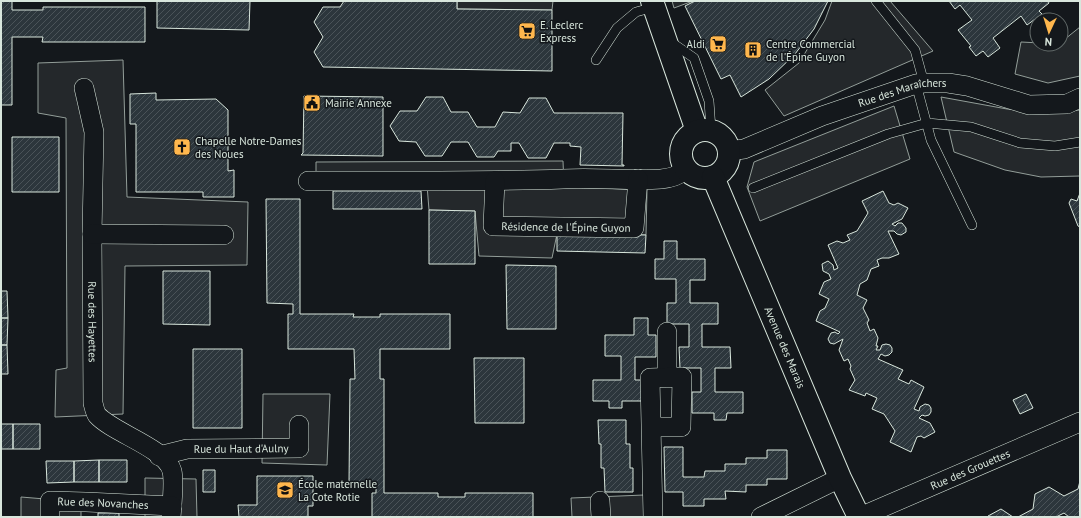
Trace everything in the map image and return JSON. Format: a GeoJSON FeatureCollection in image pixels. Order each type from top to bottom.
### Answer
{"type":"FeatureCollection","features":[{"type":"Feature","properties":{"kind":"street"},"geometry":{"type":"LineString","coordinates":[[653,4],[664,37],[704,130]]}},
{"type":"Feature","properties":{"kind":"street","name":"Rue des Maraîchers"},"geometry":{"type":"LineString","coordinates":[[729,151],[744,149],[822,116],[920,83],[948,83],[967,86],[1029,104],[1067,104],[1080,98]]}},
{"type":"Feature","properties":{"kind":"street","name":"Rue des Hayettes"},"geometry":{"type":"LineString","coordinates":[[84,88],[94,132],[92,234],[92,403],[96,414],[168,463],[172,472],[171,512]]}},
{"type":"Feature","properties":{"kind":"street"},"geometry":{"type":"LineString","coordinates":[[704,130],[723,138],[729,151],[727,164],[724,169],[713,177],[706,178],[698,177],[686,169],[680,155],[684,140],[690,134],[704,130]]}},
{"type":"Feature","properties":{"kind":"street"},"geometry":{"type":"LineString","coordinates":[[308,181],[544,181],[563,179],[661,179],[678,176],[686,169]]}},
{"type":"Feature","properties":{"kind":"street","name":"Avenue des Marais"},"geometry":{"type":"LineString","coordinates":[[713,177],[840,478],[860,517]]}},
{"type":"Feature","properties":{"kind":"street","name":"Résidence de l'Épine Guyon"},"geometry":{"type":"LineString","coordinates":[[495,181],[494,226],[634,228],[638,179]]}},
{"type":"Feature","properties":{"kind":"street"},"geometry":{"type":"LineString","coordinates":[[92,234],[224,235]]}},
{"type":"Feature","properties":{"kind":"street"},"geometry":{"type":"LineString","coordinates":[[667,332],[667,377]]}},
{"type":"Feature","properties":{"kind":"street"},"geometry":{"type":"LineString","coordinates":[[651,427],[681,427],[682,377],[650,378],[651,427],[654,517]]}},
{"type":"Feature","properties":{"kind":"street","name":"Rue des Grouettes"},"geometry":{"type":"LineString","coordinates":[[860,517],[1080,422]]}},
{"type":"Feature","properties":{"kind":"street","name":"Rue du Haut d'Aulny"},"geometry":{"type":"LineString","coordinates":[[159,456],[186,449],[299,448],[299,425]]}},
{"type":"Feature","properties":{"kind":"street"},"geometry":{"type":"LineString","coordinates":[[761,517],[840,478]]}},
{"type":"Feature","properties":{"kind":"street","name":"Rue des Novanches"},"geometry":{"type":"LineString","coordinates":[[50,517],[50,501],[86,502],[171,512]]}},
{"type":"Feature","properties":{"kind":"lane"},"geometry":{"type":"LineString","coordinates":[[876,1],[916,50],[920,83],[931,140],[972,225]]}},
{"type":"Feature","properties":{"kind":"lane"},"geometry":{"type":"LineString","coordinates":[[596,60],[617,28],[636,12],[653,4]]}},
{"type":"Feature","properties":{"kind":"lane"},"geometry":{"type":"LineString","coordinates":[[753,188],[888,134],[927,123],[970,127],[1020,143],[1055,146],[1080,142]]}},
{"type":"Feature","properties":{"kind":"shaded area"},"geometry":{"type":"Polygon","coordinates":[[[457,1],[553,1],[552,10],[457,9],[457,1]]]}},
{"type":"Feature","properties":{"kind":"shaded area"},"geometry":{"type":"Polygon","coordinates":[[[672,1],[693,1],[674,8],[672,1]]]}},
{"type":"Feature","properties":{"kind":"shaded area"},"geometry":{"type":"Polygon","coordinates":[[[832,1],[890,1],[933,51],[784,116],[765,90],[799,63],[825,20],[832,1]]]}},
{"type":"Feature","properties":{"kind":"shaded area"},"geometry":{"type":"Polygon","coordinates":[[[1080,27],[1080,76],[1048,83],[1015,74],[1021,42],[1029,42],[1029,52],[1069,52],[1069,36],[1080,27]]]}},
{"type":"Feature","properties":{"kind":"shaded area"},"geometry":{"type":"Polygon","coordinates":[[[123,60],[127,197],[248,202],[247,265],[125,266],[123,414],[55,417],[56,370],[67,368],[66,118],[38,113],[38,63],[123,60]]]}},
{"type":"Feature","properties":{"kind":"shaded area"},"geometry":{"type":"Polygon","coordinates":[[[941,97],[1007,109],[1050,113],[1080,110],[1080,176],[1041,177],[1005,170],[954,152],[941,97]]]}},
{"type":"Feature","properties":{"kind":"shaded area"},"geometry":{"type":"Polygon","coordinates":[[[894,106],[910,159],[760,221],[747,187],[754,162],[894,106]]]}},
{"type":"Feature","properties":{"kind":"shaded area"},"geometry":{"type":"Polygon","coordinates":[[[563,161],[564,187],[647,190],[646,235],[557,234],[552,258],[479,256],[475,211],[429,210],[427,185],[316,182],[316,162],[563,161]]]}},
{"type":"Feature","properties":{"kind":"shaded area"},"geometry":{"type":"Polygon","coordinates":[[[263,394],[330,394],[327,465],[262,463],[263,394]]]}},
{"type":"Feature","properties":{"kind":"shaded area"},"geometry":{"type":"Polygon","coordinates":[[[145,478],[196,479],[197,517],[145,517],[145,478]]]}},
{"type":"Feature","properties":{"kind":"shaded area"},"geometry":{"type":"Polygon","coordinates":[[[644,495],[647,517],[572,517],[571,498],[644,495]]]}},
{"type":"Feature","properties":{"kind":"shaded area"},"geometry":{"type":"Polygon","coordinates":[[[21,497],[81,502],[81,517],[21,517],[21,497]]]}},
{"type":"Feature","properties":{"kind":"building"},"geometry":{"type":"Polygon","coordinates":[[[1,1],[12,1],[12,10],[43,10],[43,7],[145,7],[145,42],[42,42],[43,37],[12,37],[12,105],[1,105],[1,1]]]}},
{"type":"Feature","properties":{"kind":"building"},"geometry":{"type":"Polygon","coordinates":[[[157,1],[250,1],[249,30],[157,28],[157,1]]]}},
{"type":"Feature","properties":{"kind":"building"},"geometry":{"type":"Polygon","coordinates":[[[344,1],[457,1],[457,9],[552,10],[552,71],[323,67],[314,52],[323,37],[314,22],[323,7],[340,7],[344,1]]]}},
{"type":"Feature","properties":{"kind":"building","name":"Centre Commercial de l'Épine Guyon"},"geometry":{"type":"Polygon","coordinates":[[[695,1],[828,1],[814,29],[795,54],[769,79],[741,97],[730,75],[721,79],[685,6],[695,1]]]}},
{"type":"Feature","properties":{"kind":"building"},"geometry":{"type":"Polygon","coordinates":[[[949,1],[1048,1],[1049,3],[1039,11],[1040,12],[1029,12],[1029,24],[1027,25],[1021,16],[993,38],[1000,48],[988,57],[983,51],[976,56],[969,47],[971,46],[958,30],[972,20],[960,5],[955,9],[949,1]]]}},
{"type":"Feature","properties":{"kind":"building","name":"Chapelle Notre-Dames des Noues"},"geometry":{"type":"Polygon","coordinates":[[[156,93],[156,100],[216,99],[228,110],[228,171],[234,170],[234,197],[203,197],[203,192],[136,192],[136,124],[130,124],[130,94],[156,93]]]}},
{"type":"Feature","properties":{"kind":"building"},"geometry":{"type":"Polygon","coordinates":[[[304,96],[383,97],[383,156],[301,155],[303,153],[304,96]]]}},
{"type":"Feature","properties":{"kind":"building"},"geometry":{"type":"Polygon","coordinates":[[[426,97],[443,97],[451,112],[468,112],[477,127],[495,127],[503,112],[520,113],[529,98],[546,98],[554,113],[623,113],[622,165],[624,166],[580,165],[581,147],[570,146],[570,143],[554,143],[546,158],[528,158],[519,143],[511,143],[511,151],[498,151],[494,157],[477,157],[468,142],[451,142],[442,156],[425,156],[416,142],[399,141],[390,126],[400,111],[417,111],[426,97]]]}},
{"type":"Feature","properties":{"kind":"building"},"geometry":{"type":"Polygon","coordinates":[[[12,137],[59,137],[59,192],[12,192],[12,137]]]}},
{"type":"Feature","properties":{"kind":"building"},"geometry":{"type":"Polygon","coordinates":[[[333,191],[421,191],[422,209],[333,209],[333,191]]]}},
{"type":"Feature","properties":{"kind":"building"},"geometry":{"type":"Polygon","coordinates":[[[883,191],[889,203],[894,205],[898,203],[908,208],[902,219],[892,224],[895,226],[898,223],[902,223],[906,228],[906,232],[901,235],[894,231],[888,231],[899,254],[889,258],[877,260],[879,266],[871,269],[867,280],[860,284],[857,295],[867,300],[863,308],[869,320],[867,323],[870,331],[874,329],[878,338],[876,346],[878,346],[876,350],[880,350],[882,345],[886,344],[890,345],[892,348],[892,352],[889,355],[885,356],[881,354],[878,359],[903,370],[898,379],[909,384],[911,380],[924,387],[914,409],[919,411],[920,407],[925,404],[929,405],[931,412],[929,415],[922,415],[919,418],[930,423],[935,432],[924,438],[921,436],[917,437],[911,452],[890,442],[895,431],[884,414],[872,409],[877,398],[866,393],[865,396],[849,390],[855,380],[850,369],[851,366],[848,359],[844,361],[839,350],[843,339],[834,344],[830,343],[828,339],[831,333],[835,332],[838,334],[840,332],[816,321],[820,311],[825,308],[829,299],[819,294],[824,282],[831,279],[829,274],[823,271],[822,264],[828,261],[833,265],[834,270],[838,268],[828,245],[837,241],[843,243],[850,240],[847,235],[857,231],[868,213],[862,201],[883,191]]]}},
{"type":"Feature","properties":{"kind":"building"},"geometry":{"type":"Polygon","coordinates":[[[1080,193],[1080,227],[1078,226],[1069,203],[1071,199],[1077,201],[1080,193]]]}},
{"type":"Feature","properties":{"kind":"building"},"geometry":{"type":"Polygon","coordinates":[[[266,199],[300,199],[300,314],[354,314],[353,317],[380,317],[380,314],[450,314],[450,349],[380,349],[380,379],[384,379],[384,493],[438,493],[438,497],[465,497],[465,493],[533,493],[533,517],[372,517],[372,493],[376,493],[376,483],[349,483],[350,379],[355,379],[354,349],[288,349],[288,314],[293,314],[293,304],[267,303],[266,199]]]}},
{"type":"Feature","properties":{"kind":"building"},"geometry":{"type":"Polygon","coordinates":[[[429,210],[475,211],[475,264],[429,264],[429,210]]]}},
{"type":"Feature","properties":{"kind":"building"},"geometry":{"type":"Polygon","coordinates":[[[557,234],[646,235],[645,253],[557,251],[557,234]]]}},
{"type":"Feature","properties":{"kind":"building"},"geometry":{"type":"Polygon","coordinates":[[[664,241],[677,241],[677,259],[705,259],[705,280],[690,280],[690,303],[718,303],[718,324],[702,324],[702,347],[730,347],[731,368],[715,368],[715,392],[743,392],[743,413],[727,413],[726,420],[714,420],[714,413],[692,413],[692,392],[701,392],[701,368],[680,368],[679,347],[689,347],[689,324],[667,324],[667,303],[676,303],[676,279],[655,279],[655,259],[664,259],[664,241]]]}},
{"type":"Feature","properties":{"kind":"building"},"geometry":{"type":"Polygon","coordinates":[[[506,265],[556,266],[556,329],[507,329],[506,265]]]}},
{"type":"Feature","properties":{"kind":"building"},"geometry":{"type":"Polygon","coordinates":[[[163,271],[210,271],[210,325],[163,324],[163,271]]]}},
{"type":"Feature","properties":{"kind":"building"},"geometry":{"type":"Polygon","coordinates":[[[1,291],[7,291],[8,318],[1,318],[1,291]]]}},
{"type":"Feature","properties":{"kind":"building"},"geometry":{"type":"Polygon","coordinates":[[[1,318],[8,318],[7,345],[1,345],[1,318]]]}},
{"type":"Feature","properties":{"kind":"building"},"geometry":{"type":"Polygon","coordinates":[[[634,318],[648,318],[648,335],[656,335],[656,357],[635,357],[635,380],[644,380],[644,401],[622,401],[622,408],[609,408],[609,401],[593,401],[593,380],[621,380],[621,356],[605,356],[605,335],[634,335],[634,318]]]}},
{"type":"Feature","properties":{"kind":"building"},"geometry":{"type":"Polygon","coordinates":[[[1,345],[7,345],[8,374],[1,374],[1,345]]]}},
{"type":"Feature","properties":{"kind":"building"},"geometry":{"type":"Polygon","coordinates":[[[193,349],[242,349],[242,428],[193,428],[193,349]]]}},
{"type":"Feature","properties":{"kind":"building"},"geometry":{"type":"Polygon","coordinates":[[[474,358],[524,358],[524,423],[475,423],[474,358]]]}},
{"type":"Feature","properties":{"kind":"building"},"geometry":{"type":"Polygon","coordinates":[[[1026,394],[1033,408],[1020,414],[1013,400],[1026,394]]]}},
{"type":"Feature","properties":{"kind":"building"},"geometry":{"type":"Polygon","coordinates":[[[598,420],[626,420],[626,444],[630,444],[630,468],[633,468],[633,492],[605,492],[604,468],[601,468],[601,444],[599,444],[598,420]]]}},
{"type":"Feature","properties":{"kind":"building"},"geometry":{"type":"Polygon","coordinates":[[[1,424],[13,424],[13,449],[1,449],[1,424]]]}},
{"type":"Feature","properties":{"kind":"building"},"geometry":{"type":"Polygon","coordinates":[[[13,424],[40,424],[40,449],[13,449],[13,424]]]}},
{"type":"Feature","properties":{"kind":"building"},"geometry":{"type":"Polygon","coordinates":[[[664,447],[683,447],[683,477],[704,477],[705,471],[725,471],[725,464],[746,464],[746,458],[767,458],[767,450],[787,450],[787,479],[767,479],[767,485],[746,485],[746,492],[725,491],[726,499],[704,499],[704,506],[683,506],[683,492],[665,492],[664,447]]]}},
{"type":"Feature","properties":{"kind":"building"},"geometry":{"type":"Polygon","coordinates":[[[99,460],[127,460],[127,482],[99,482],[99,460]]]}},
{"type":"Feature","properties":{"kind":"building"},"geometry":{"type":"Polygon","coordinates":[[[99,460],[99,482],[74,482],[74,461],[99,460]]]}},
{"type":"Feature","properties":{"kind":"building"},"geometry":{"type":"Polygon","coordinates":[[[46,461],[74,461],[74,482],[47,483],[46,461]]]}},
{"type":"Feature","properties":{"kind":"building"},"geometry":{"type":"Polygon","coordinates":[[[203,470],[215,470],[215,492],[203,492],[203,470]]]}},
{"type":"Feature","properties":{"kind":"building","name":"École maternelle La Cote Rotie"},"geometry":{"type":"Polygon","coordinates":[[[257,476],[313,476],[313,506],[308,506],[308,517],[239,517],[238,505],[257,505],[257,476]]]}},
{"type":"Feature","properties":{"kind":"building"},"geometry":{"type":"Polygon","coordinates":[[[1080,481],[1080,517],[1069,517],[1064,513],[1056,517],[1018,517],[1033,509],[1035,494],[1049,487],[1064,496],[1078,489],[1080,481]]]}},
{"type":"Feature","properties":{"kind":"building"},"geometry":{"type":"Polygon","coordinates":[[[1001,509],[1013,517],[988,517],[988,516],[1001,509]]]}},
{"type":"Feature","properties":{"kind":"building"},"geometry":{"type":"Polygon","coordinates":[[[98,513],[119,513],[119,517],[98,517],[98,513]]]}},
{"type":"Feature","properties":{"kind":"place","name":"E. Leclerc Express"},"geometry":{"type":"Point","coordinates":[527,31]}},
{"type":"Feature","properties":{"kind":"place","name":"Aldi"},"geometry":{"type":"Point","coordinates":[718,44]}},
{"type":"Feature","properties":{"kind":"place","name":"Centre Commercial de l'Épine Guyon"},"geometry":{"type":"Point","coordinates":[753,50]}},
{"type":"Feature","properties":{"kind":"place","name":"Mairie Annexe"},"geometry":{"type":"Point","coordinates":[312,103]}},
{"type":"Feature","properties":{"kind":"place","name":"Chapelle Notre-Dames des Noues"},"geometry":{"type":"Point","coordinates":[182,147]}},
{"type":"Feature","properties":{"kind":"place","name":"École maternelle La Cote Rotie"},"geometry":{"type":"Point","coordinates":[285,490]}}]}
